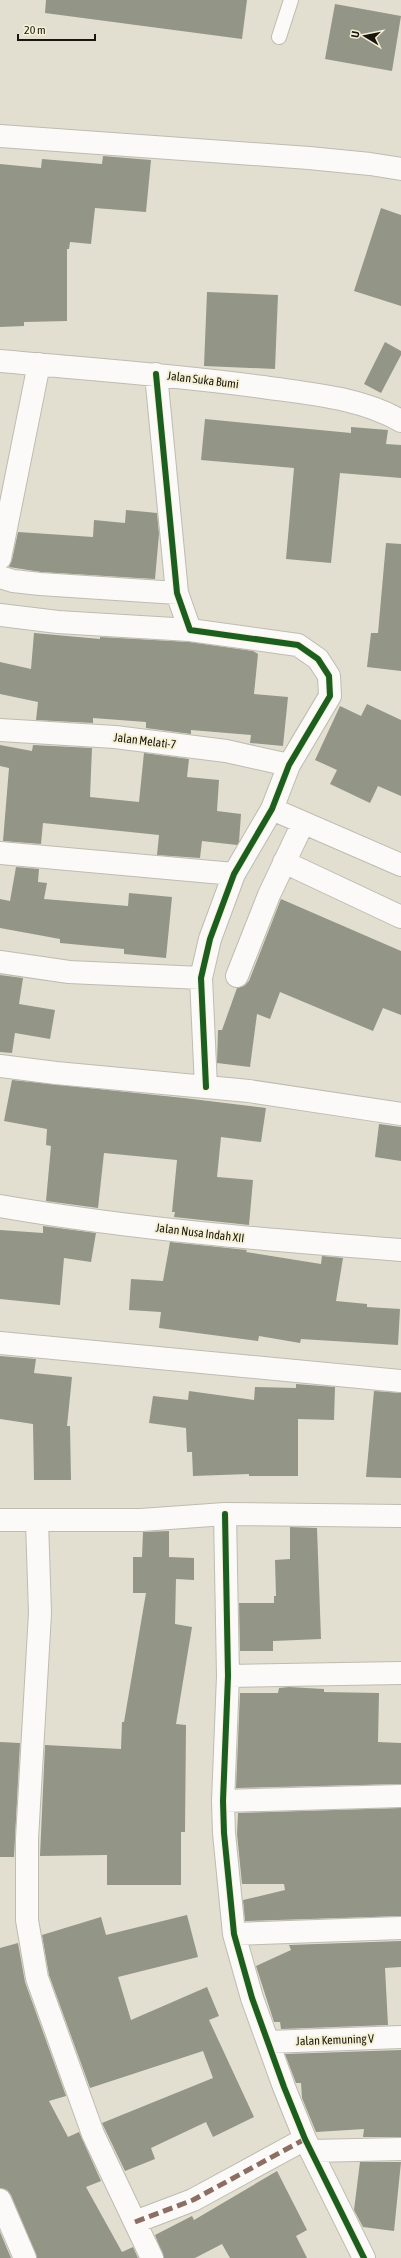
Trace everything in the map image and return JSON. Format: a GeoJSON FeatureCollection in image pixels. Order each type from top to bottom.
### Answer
{"type":"FeatureCollection","features":[{"type":"Feature","properties":{"kind":"street"},"geometry":{"type":"LineString","coordinates":[[0,136],[309,158],[401,169]]}},
{"type":"Feature","properties":{"kind":"street","name":"Jalan Suka Bumi"},"geometry":{"type":"LineString","coordinates":[[0,361],[156,374],[324,396],[362,405],[401,421]]}},
{"type":"Feature","properties":{"kind":"street"},"geometry":{"type":"LineString","coordinates":[[0,558],[39,364]]}},
{"type":"Feature","properties":{"kind":"street"},"geometry":{"type":"LineString","coordinates":[[156,374],[177,593],[190,630]]}},
{"type":"Feature","properties":{"kind":"street"},"geometry":{"type":"LineString","coordinates":[[0,577],[13,581],[40,584],[177,593]]}},
{"type":"Feature","properties":{"kind":"street"},"geometry":{"type":"LineString","coordinates":[[0,615],[58,622],[190,630],[298,645],[318,659],[329,676],[330,696],[289,765],[272,809],[234,874],[210,939],[201,978],[206,1087]]}},
{"type":"Feature","properties":{"kind":"street","name":"Jalan Melati-7"},"geometry":{"type":"LineString","coordinates":[[0,730],[115,737],[226,751],[289,765]]}},
{"type":"Feature","properties":{"kind":"street"},"geometry":{"type":"LineString","coordinates":[[272,809],[401,865]]}},
{"type":"Feature","properties":{"kind":"street"},"geometry":{"type":"LineString","coordinates":[[237,976],[269,895],[303,823]]}},
{"type":"Feature","properties":{"kind":"street"},"geometry":{"type":"LineString","coordinates":[[0,853],[234,874]]}},
{"type":"Feature","properties":{"kind":"street"},"geometry":{"type":"LineString","coordinates":[[284,862],[401,917]]}},
{"type":"Feature","properties":{"kind":"street"},"geometry":{"type":"LineString","coordinates":[[0,962],[69,972],[201,978]]}},
{"type":"Feature","properties":{"kind":"street"},"geometry":{"type":"LineString","coordinates":[[0,1066],[56,1073],[249,1091],[401,1114]]}},
{"type":"Feature","properties":{"kind":"street","name":"Jalan Nusa Indah XII"},"geometry":{"type":"LineString","coordinates":[[0,1206],[51,1215],[236,1238],[401,1250]]}},
{"type":"Feature","properties":{"kind":"street"},"geometry":{"type":"LineString","coordinates":[[0,1343],[401,1381]]}},
{"type":"Feature","properties":{"kind":"street"},"geometry":{"type":"LineString","coordinates":[[225,1514],[228,1676],[223,1801],[224,1833],[234,1934],[252,1998],[309,2145],[364,2258]]}},
{"type":"Feature","properties":{"kind":"street"},"geometry":{"type":"LineString","coordinates":[[0,1520],[141,1520],[225,1514],[401,1516]]}},
{"type":"Feature","properties":{"kind":"street"},"geometry":{"type":"LineString","coordinates":[[37,1521],[40,1613],[28,1839],[26,1920],[37,1978],[93,2134],[152,2258]]}},
{"type":"Feature","properties":{"kind":"street"},"geometry":{"type":"LineString","coordinates":[[228,1676],[401,1673]]}},
{"type":"Feature","properties":{"kind":"street"},"geometry":{"type":"LineString","coordinates":[[223,1801],[401,1796]]}},
{"type":"Feature","properties":{"kind":"street"},"geometry":{"type":"LineString","coordinates":[[234,1934],[401,1928]]}},
{"type":"Feature","properties":{"kind":"street","name":"Jalan Kemuning V"},"geometry":{"type":"LineString","coordinates":[[269,2042],[401,2037]]}},
{"type":"Feature","properties":{"kind":"street"},"geometry":{"type":"LineString","coordinates":[[136,2222],[193,2200],[309,2145],[401,2149]]}},
{"type":"Feature","properties":{"kind":"street"},"geometry":{"type":"LineString","coordinates":[[0,2200],[25,2258]]}},
{"type":"Feature","properties":{"kind":"lane"},"geometry":{"type":"LineString","coordinates":[[279,37],[291,0]]}},
{"type":"Feature","properties":{"kind":"building"},"geometry":{"type":"Polygon","coordinates":[[[46,0],[247,0],[242,39],[45,13],[46,0]]]}},
{"type":"Feature","properties":{"kind":"building"},"geometry":{"type":"Polygon","coordinates":[[[335,4],[401,16],[392,71],[325,59],[335,4]]]}},
{"type":"Feature","properties":{"kind":"building"},"geometry":{"type":"Polygon","coordinates":[[[103,156],[151,160],[146,212],[95,208],[91,244],[70,242],[69,249],[67,249],[67,321],[24,322],[24,326],[0,327],[0,164],[41,168],[42,159],[102,164],[103,156]]]}},
{"type":"Feature","properties":{"kind":"building"},"geometry":{"type":"Polygon","coordinates":[[[381,208],[401,215],[401,306],[354,291],[381,208]]]}},
{"type":"Feature","properties":{"kind":"building"},"geometry":{"type":"Polygon","coordinates":[[[207,292],[278,295],[275,369],[204,366],[207,292]]]}},
{"type":"Feature","properties":{"kind":"building"},"geometry":{"type":"Polygon","coordinates":[[[385,342],[401,351],[401,355],[381,393],[364,384],[385,342]]]}},
{"type":"Feature","properties":{"kind":"building"},"geometry":{"type":"Polygon","coordinates":[[[205,419],[351,433],[351,427],[388,430],[386,444],[401,445],[401,478],[340,473],[331,563],[286,559],[294,468],[201,460],[205,419]]]}},
{"type":"Feature","properties":{"kind":"building"},"geometry":{"type":"Polygon","coordinates":[[[126,510],[157,513],[159,534],[155,579],[41,572],[9,567],[18,532],[93,537],[94,520],[125,523],[126,510]]]}},
{"type":"Feature","properties":{"kind":"building"},"geometry":{"type":"Polygon","coordinates":[[[386,543],[401,544],[401,671],[367,667],[371,633],[378,633],[386,543]]]}},
{"type":"Feature","properties":{"kind":"building"},"geometry":{"type":"Polygon","coordinates":[[[34,633],[100,639],[100,637],[189,642],[253,651],[258,654],[254,694],[288,697],[283,746],[250,743],[251,735],[191,730],[191,734],[146,728],[146,722],[93,718],[93,723],[36,720],[38,702],[0,694],[0,662],[31,669],[34,633]]]}},
{"type":"Feature","properties":{"kind":"building"},"geometry":{"type":"Polygon","coordinates":[[[367,704],[401,720],[401,796],[378,786],[370,803],[330,784],[337,770],[315,760],[340,706],[361,716],[367,704]]]}},
{"type":"Feature","properties":{"kind":"building"},"geometry":{"type":"Polygon","coordinates":[[[0,745],[32,751],[33,745],[92,748],[90,797],[139,802],[144,753],[189,759],[187,777],[219,780],[217,811],[241,814],[239,842],[237,845],[202,841],[200,858],[157,855],[159,835],[43,823],[41,844],[3,841],[9,768],[0,766],[0,745]]]}},
{"type":"Feature","properties":{"kind":"building"},"geometry":{"type":"Polygon","coordinates":[[[16,867],[39,869],[38,882],[47,883],[44,899],[128,906],[129,893],[172,897],[166,958],[124,954],[124,949],[60,943],[60,939],[0,928],[0,899],[10,901],[16,867]]]}},
{"type":"Feature","properties":{"kind":"building"},"geometry":{"type":"Polygon","coordinates":[[[281,899],[401,951],[401,1015],[383,1008],[373,1031],[280,992],[270,1019],[257,1014],[250,1067],[217,1063],[218,1030],[222,1030],[237,988],[244,986],[249,981],[281,899]]]}},
{"type":"Feature","properties":{"kind":"building"},"geometry":{"type":"Polygon","coordinates":[[[0,975],[23,978],[19,1004],[55,1010],[50,1039],[15,1033],[12,1053],[0,1052],[0,975]]]}},
{"type":"Feature","properties":{"kind":"building"},"geometry":{"type":"Polygon","coordinates":[[[12,1080],[266,1108],[261,1142],[221,1137],[217,1177],[253,1180],[249,1225],[174,1217],[175,1212],[172,1212],[177,1160],[104,1153],[98,1208],[46,1201],[51,1146],[46,1145],[47,1129],[4,1121],[12,1080]]]}},
{"type":"Feature","properties":{"kind":"building"},"geometry":{"type":"Polygon","coordinates":[[[379,1124],[401,1127],[401,1161],[375,1157],[379,1124]]]}},
{"type":"Feature","properties":{"kind":"building"},"geometry":{"type":"Polygon","coordinates":[[[43,1226],[96,1233],[91,1262],[64,1258],[60,1305],[0,1299],[0,1230],[43,1233],[43,1226]]]}},
{"type":"Feature","properties":{"kind":"building"},"geometry":{"type":"Polygon","coordinates":[[[170,1242],[247,1250],[246,1252],[321,1264],[322,1256],[343,1258],[336,1301],[367,1304],[367,1307],[400,1309],[398,1345],[301,1339],[300,1343],[259,1336],[258,1341],[159,1328],[161,1312],[129,1310],[131,1279],[163,1281],[170,1242]]]}},
{"type":"Feature","properties":{"kind":"building"},"geometry":{"type":"Polygon","coordinates":[[[0,1356],[36,1359],[34,1373],[72,1377],[67,1426],[70,1426],[71,1480],[34,1480],[33,1424],[0,1419],[0,1356]]]}},
{"type":"Feature","properties":{"kind":"building"},"geometry":{"type":"Polygon","coordinates":[[[296,1384],[335,1387],[334,1420],[298,1419],[298,1476],[249,1476],[249,1474],[193,1476],[192,1452],[187,1452],[186,1428],[149,1423],[153,1396],[188,1400],[189,1391],[254,1400],[255,1387],[296,1388],[296,1384]]]}},
{"type":"Feature","properties":{"kind":"building"},"geometry":{"type":"Polygon","coordinates":[[[374,1391],[401,1393],[401,1478],[366,1477],[374,1391]]]}},
{"type":"Feature","properties":{"kind":"building"},"geometry":{"type":"Polygon","coordinates":[[[290,1527],[317,1528],[321,1639],[273,1641],[273,1651],[240,1651],[239,1603],[274,1603],[274,1596],[276,1596],[275,1560],[290,1559],[290,1527]]]}},
{"type":"Feature","properties":{"kind":"building"},"geometry":{"type":"Polygon","coordinates":[[[169,1531],[169,1557],[194,1558],[194,1580],[176,1579],[175,1624],[192,1627],[176,1724],[186,1725],[185,1832],[181,1832],[181,1885],[107,1885],[107,1855],[40,1856],[45,1745],[121,1749],[122,1722],[124,1722],[146,1593],[133,1593],[133,1557],[142,1557],[143,1532],[169,1531]]]}},
{"type":"Feature","properties":{"kind":"building"},"geometry":{"type":"Polygon","coordinates":[[[289,1687],[324,1689],[324,1692],[379,1693],[378,1742],[401,1743],[401,1784],[236,1788],[240,1693],[278,1693],[279,1688],[289,1687]]]}},
{"type":"Feature","properties":{"kind":"building"},"geometry":{"type":"Polygon","coordinates":[[[0,1742],[20,1743],[14,1857],[0,1857],[0,1742]]]}},
{"type":"Feature","properties":{"kind":"building"},"geometry":{"type":"Polygon","coordinates":[[[401,1808],[401,1916],[245,1921],[243,1900],[285,1890],[284,1884],[242,1884],[237,1834],[238,1813],[401,1808]]]}},
{"type":"Feature","properties":{"kind":"building"},"geometry":{"type":"Polygon","coordinates":[[[187,1915],[198,1957],[118,1977],[131,2020],[207,1987],[219,2016],[209,2020],[254,2117],[213,2137],[206,2122],[151,2148],[155,2159],[125,2171],[102,2123],[213,2078],[203,2051],[90,2088],[49,1975],[42,1935],[101,1917],[106,1935],[187,1915]]]}},
{"type":"Feature","properties":{"kind":"building"},"geometry":{"type":"Polygon","coordinates":[[[401,1941],[401,1967],[385,1968],[388,2025],[281,2029],[280,2022],[274,2022],[256,1966],[291,1950],[289,1945],[401,1941]]]}},
{"type":"Feature","properties":{"kind":"building"},"geometry":{"type":"Polygon","coordinates":[[[18,1943],[25,1982],[66,2096],[49,2101],[68,2137],[79,2132],[101,2181],[86,2187],[122,2252],[133,2247],[138,2258],[37,2258],[11,2195],[7,2190],[0,2188],[0,1948],[18,1943]]]}},
{"type":"Feature","properties":{"kind":"building"},"geometry":{"type":"Polygon","coordinates":[[[401,2050],[401,2137],[363,2137],[364,2129],[316,2132],[302,2098],[301,2083],[296,2083],[285,2054],[401,2050]]]}},
{"type":"Feature","properties":{"kind":"building"},"geometry":{"type":"Polygon","coordinates":[[[360,2162],[401,2162],[394,2231],[363,2227],[354,2210],[360,2162]]]}},
{"type":"Feature","properties":{"kind":"building"},"geometry":{"type":"Polygon","coordinates":[[[277,2171],[307,2230],[296,2236],[307,2258],[230,2258],[222,2244],[195,2258],[164,2258],[155,2235],[192,2216],[194,2220],[277,2171]]]}},
{"type":"Feature","properties":{"kind":"building"},"geometry":{"type":"Polygon","coordinates":[[[0,2232],[11,2258],[0,2258],[0,2232]]]}},
{"type":"Feature","properties":{"kind":"marked path"},"geometry":{"type":"LineString","coordinates":[[135,2222],[193,2200],[305,2139]]}},
{"type":"Feature","properties":{"kind":"cycle path"},"geometry":{"type":"LineString","coordinates":[[156,374],[177,593],[190,630],[298,645],[318,659],[329,676],[330,696],[289,765],[272,809],[234,874],[210,939],[201,978],[206,1087]]}},
{"type":"Feature","properties":{"kind":"cycle path"},"geometry":{"type":"LineString","coordinates":[[225,1514],[228,1676],[223,1801],[224,1833],[234,1934],[252,1998],[284,2087],[305,2139],[364,2258]]}}]}
